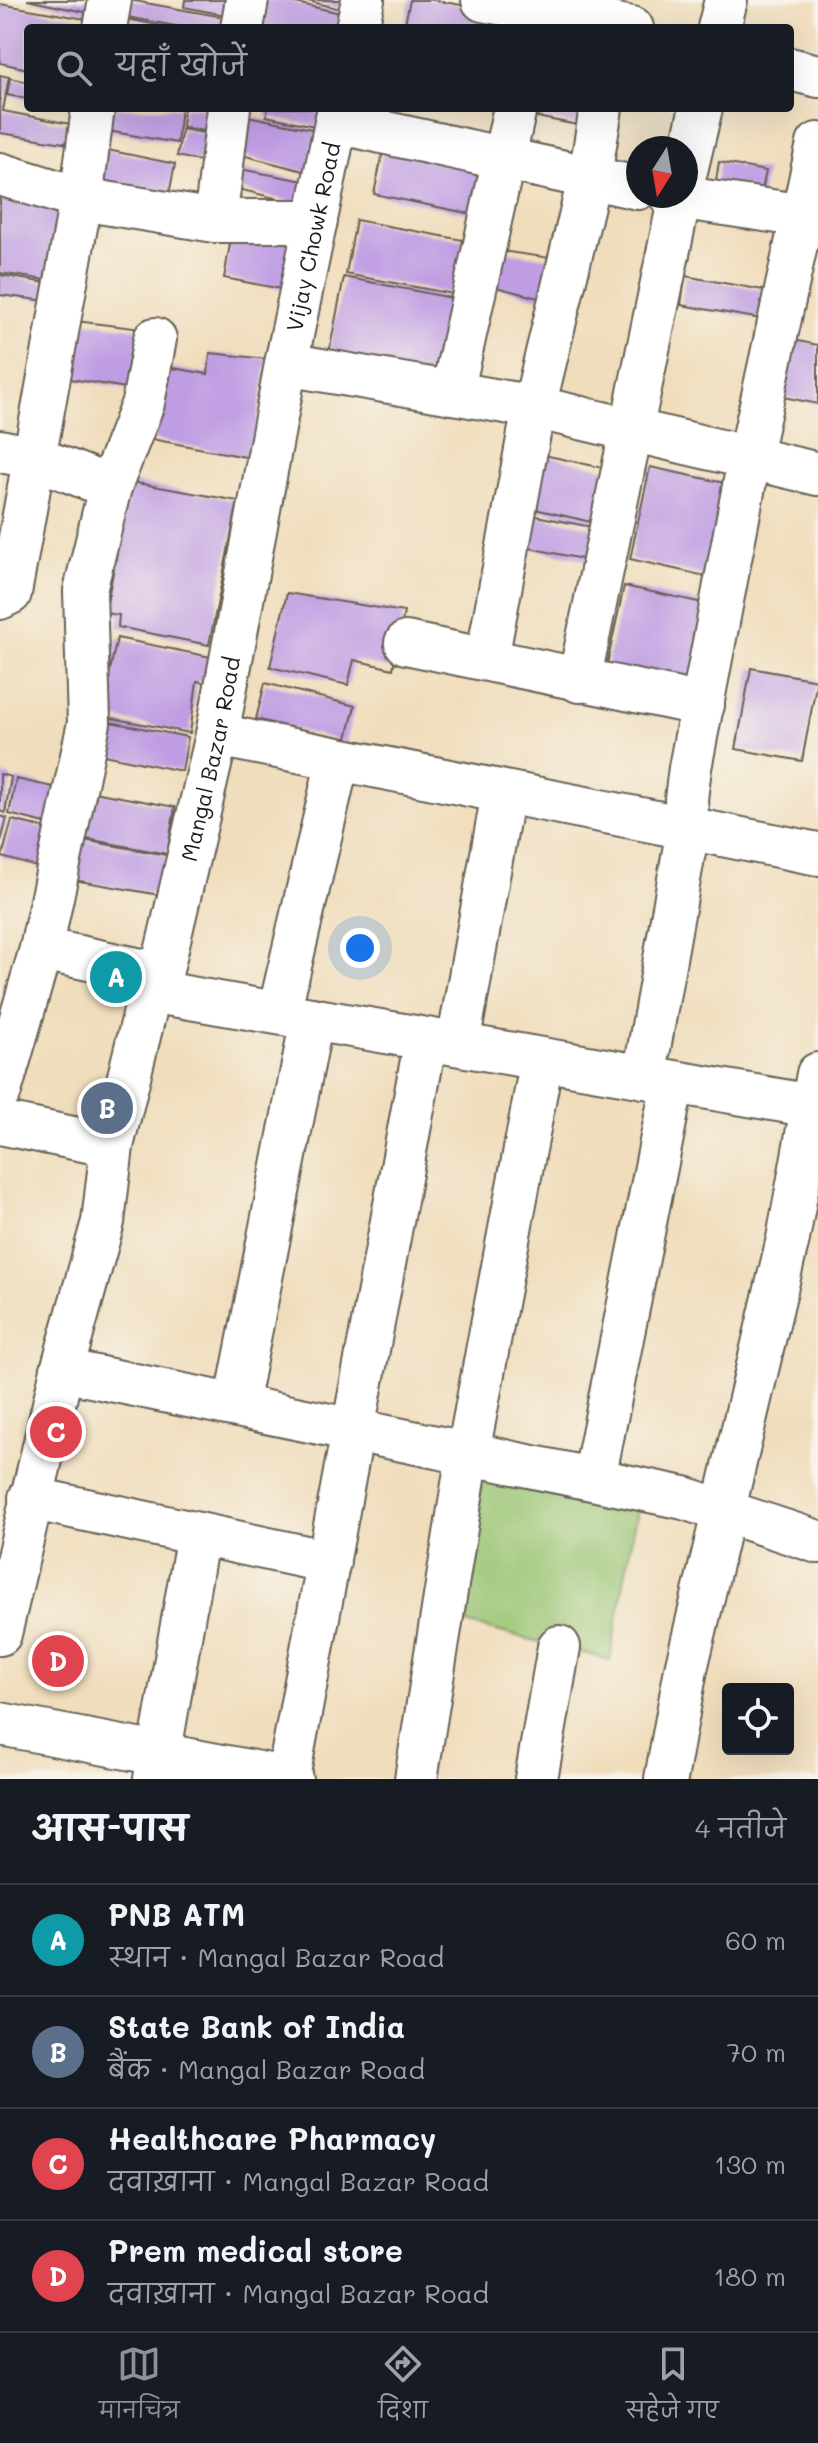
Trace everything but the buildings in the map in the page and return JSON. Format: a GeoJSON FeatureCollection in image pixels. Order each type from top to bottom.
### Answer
{"type":"FeatureCollection","features":[{"type":"Feature","properties":{"kind":"street"},"geometry":{"type":"LineString","coordinates":[[106,24],[110,0]]}},
{"type":"Feature","properties":{"kind":"street"},"geometry":{"type":"LineString","coordinates":[[243,24],[247,0]]}},
{"type":"Feature","properties":{"kind":"street"},"geometry":{"type":"LineString","coordinates":[[358,24],[363,0]]}},
{"type":"Feature","properties":{"kind":"street"},"geometry":{"type":"LineString","coordinates":[[483,0],[533,20],[624,20]]}},
{"type":"Feature","properties":{"kind":"street"},"geometry":{"type":"LineString","coordinates":[[720,24],[726,0]]}},
{"type":"Feature","properties":{"kind":"street"},"geometry":{"type":"LineString","coordinates":[[794,70],[818,76]]}},
{"type":"Feature","properties":{"kind":"street"},"geometry":{"type":"LineString","coordinates":[[0,598],[10,593],[18,454],[81,199],[92,112]]}},
{"type":"Feature","properties":{"kind":"street"},"geometry":{"type":"LineString","coordinates":[[215,221],[229,112]]}},
{"type":"Feature","properties":{"kind":"street"},"geometry":{"type":"LineString","coordinates":[[452,393],[514,112]]}},
{"type":"Feature","properties":{"kind":"street"},"geometry":{"type":"LineString","coordinates":[[487,659],[534,407],[590,176],[600,112]]}},
{"type":"Feature","properties":{"kind":"street"},"geometry":{"type":"LineString","coordinates":[[693,136],[700,112]]}},
{"type":"Feature","properties":{"kind":"street"},"geometry":{"type":"LineString","coordinates":[[337,115],[504,160],[626,185]]}},
{"type":"Feature","properties":{"kind":"street","name":"Vijay Chowk Road"},"geometry":{"type":"LineString","coordinates":[[286,364],[337,115]]}},
{"type":"Feature","properties":{"kind":"street"},"geometry":{"type":"LineString","coordinates":[[594,1479],[658,1079],[688,829],[686,799],[749,460],[810,216],[818,144]]}},
{"type":"Feature","properties":{"kind":"street"},"geometry":{"type":"LineString","coordinates":[[0,174],[81,199],[215,221],[316,221]]}},
{"type":"Feature","properties":{"kind":"street"},"geometry":{"type":"LineString","coordinates":[[698,194],[810,216]]}},
{"type":"Feature","properties":{"kind":"street"},"geometry":{"type":"LineString","coordinates":[[579,681],[675,208]]}},
{"type":"Feature","properties":{"kind":"street"},"geometry":{"type":"LineString","coordinates":[[0,1091],[41,949],[89,723],[85,591],[110,487],[143,403],[155,339]]}},
{"type":"Feature","properties":{"kind":"street"},"geometry":{"type":"LineString","coordinates":[[286,364],[534,407],[818,474]]}},
{"type":"Feature","properties":{"kind":"street","name":"Mangal Bazar Road"},"geometry":{"type":"LineString","coordinates":[[0,1634],[62,1370],[103,1222],[112,1146],[217,735],[286,364]]}},
{"type":"Feature","properties":{"kind":"street"},"geometry":{"type":"LineString","coordinates":[[18,454],[110,487]]}},
{"type":"Feature","properties":{"kind":"street"},"geometry":{"type":"LineString","coordinates":[[406,643],[703,705]]}},
{"type":"Feature","properties":{"kind":"street"},"geometry":{"type":"LineString","coordinates":[[217,735],[818,854]]}},
{"type":"Feature","properties":{"kind":"street"},"geometry":{"type":"LineString","coordinates":[[236,1405],[295,1016],[338,760]]}},
{"type":"Feature","properties":{"kind":"street"},"geometry":{"type":"LineString","coordinates":[[0,1724],[157,1767],[290,1779],[354,1430],[442,1042],[503,793]]}},
{"type":"Feature","properties":{"kind":"street"},"geometry":{"type":"LineString","coordinates":[[41,949],[156,983],[295,1016],[658,1079],[816,1095],[788,1239],[686,1669],[666,1779]]}},
{"type":"Feature","properties":{"kind":"street"},"geometry":{"type":"LineString","coordinates":[[416,1779],[468,1453],[542,1059]]}},
{"type":"Feature","properties":{"kind":"street"},"geometry":{"type":"LineString","coordinates":[[0,1123],[112,1146]]}},
{"type":"Feature","properties":{"kind":"street"},"geometry":{"type":"LineString","coordinates":[[62,1370],[684,1498],[818,1542]]}},
{"type":"Feature","properties":{"kind":"street"},"geometry":{"type":"LineString","coordinates":[[30,1498],[329,1562]]}},
{"type":"Feature","properties":{"kind":"street"},"geometry":{"type":"LineString","coordinates":[[157,1767],[198,1534]]}},
{"type":"Feature","properties":{"kind":"street"},"geometry":{"type":"LineString","coordinates":[[536,1779],[559,1647]]}},
{"type":"Feature","properties":{"kind":"green space"},"geometry":{"type":"Polygon","coordinates":[[[485,1467],[638,1503],[610,1660],[457,1621],[485,1467]]]}},
{"type":"Feature","properties":{"kind":"place","name":"PNB ATM"},"geometry":{"type":"Point","coordinates":[116,977]}},
{"type":"Feature","properties":{"kind":"place","name":"State Bank of India"},"geometry":{"type":"Point","coordinates":[107,1108]}},
{"type":"Feature","properties":{"kind":"place","name":"Healthcare Pharmacy"},"geometry":{"type":"Point","coordinates":[56,1432]}},
{"type":"Feature","properties":{"kind":"place","name":"Prem medical store"},"geometry":{"type":"Point","coordinates":[58,1661]}}]}
